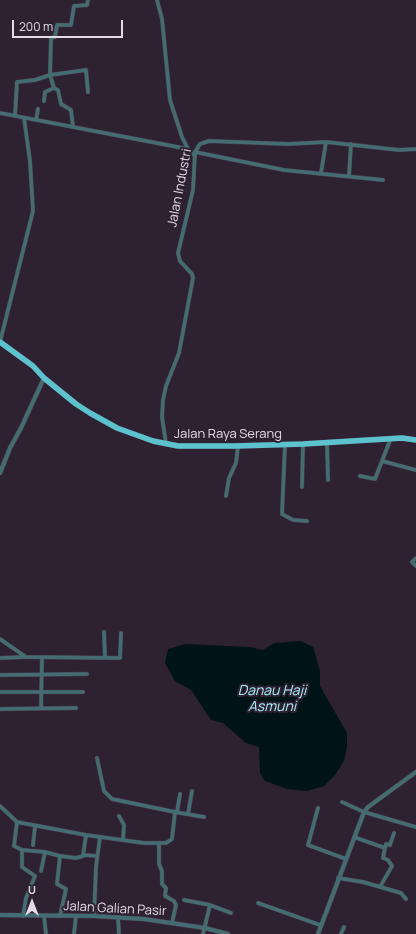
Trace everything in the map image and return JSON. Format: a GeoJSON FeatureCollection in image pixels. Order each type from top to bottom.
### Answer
{"type":"FeatureCollection","features":[{"type":"Feature","properties":{"kind":"highway","name":"Jalan Raya Serang"},"geometry":{"type":"LineString","coordinates":[[0,342],[33,366],[44,378],[76,404],[117,428],[141,438],[166,444],[238,446],[327,443],[391,438],[416,440]]}},
{"type":"Feature","properties":{"kind":"street"},"geometry":{"type":"LineString","coordinates":[[73,127],[71,110],[68,106],[62,105],[59,92],[54,88],[50,75],[51,38],[55,37],[57,25],[71,25],[74,6],[87,6],[88,0]]}},
{"type":"Feature","properties":{"kind":"street"},"geometry":{"type":"LineString","coordinates":[[157,0],[162,19],[170,100],[182,137],[188,149],[194,154],[274,168],[383,180]]}},
{"type":"Feature","properties":{"kind":"street"},"geometry":{"type":"LineString","coordinates":[[15,116],[17,82],[35,80],[50,75],[86,70],[88,92]]}},
{"type":"Feature","properties":{"kind":"street"},"geometry":{"type":"LineString","coordinates":[[44,100],[45,93],[54,88]]}},
{"type":"Feature","properties":{"kind":"street"},"geometry":{"type":"LineString","coordinates":[[36,120],[38,109]]}},
{"type":"Feature","properties":{"kind":"street"},"geometry":{"type":"LineString","coordinates":[[0,113],[188,149]]}},
{"type":"Feature","properties":{"kind":"street"},"geometry":{"type":"LineString","coordinates":[[0,342],[33,211],[30,160],[24,118]]}},
{"type":"Feature","properties":{"kind":"street","name":"Jalan Industri"},"geometry":{"type":"LineString","coordinates":[[166,444],[162,417],[163,400],[166,386],[179,353],[193,278],[192,274],[180,261],[178,253],[193,190],[194,154],[200,144],[209,141],[288,144],[326,142],[399,150],[416,150]]}},
{"type":"Feature","properties":{"kind":"street"},"geometry":{"type":"LineString","coordinates":[[321,173],[326,142]]}},
{"type":"Feature","properties":{"kind":"street"},"geometry":{"type":"LineString","coordinates":[[349,176],[351,144]]}},
{"type":"Feature","properties":{"kind":"street"},"geometry":{"type":"LineString","coordinates":[[0,473],[10,448],[44,378]]}},
{"type":"Feature","properties":{"kind":"street"},"geometry":{"type":"LineString","coordinates":[[360,476],[375,479],[391,438]]}},
{"type":"Feature","properties":{"kind":"street"},"geometry":{"type":"LineString","coordinates":[[327,443],[328,480]]}},
{"type":"Feature","properties":{"kind":"street"},"geometry":{"type":"LineString","coordinates":[[302,487],[303,444]]}},
{"type":"Feature","properties":{"kind":"street"},"geometry":{"type":"LineString","coordinates":[[285,445],[282,514],[293,520],[307,521]]}},
{"type":"Feature","properties":{"kind":"street"},"geometry":{"type":"LineString","coordinates":[[226,496],[229,478],[236,463],[238,446]]}},
{"type":"Feature","properties":{"kind":"street"},"geometry":{"type":"LineString","coordinates":[[382,461],[416,470]]}},
{"type":"Feature","properties":{"kind":"street"},"geometry":{"type":"LineString","coordinates":[[416,558],[412,562],[416,566]]}},
{"type":"Feature","properties":{"kind":"street"},"geometry":{"type":"LineString","coordinates":[[104,632],[105,658]]}},
{"type":"Feature","properties":{"kind":"street"},"geometry":{"type":"LineString","coordinates":[[0,658],[121,658],[121,633]]}},
{"type":"Feature","properties":{"kind":"street"},"geometry":{"type":"LineString","coordinates":[[0,639],[26,657]]}},
{"type":"Feature","properties":{"kind":"street"},"geometry":{"type":"LineString","coordinates":[[41,708],[42,657]]}},
{"type":"Feature","properties":{"kind":"street"},"geometry":{"type":"LineString","coordinates":[[0,675],[87,674]]}},
{"type":"Feature","properties":{"kind":"street"},"geometry":{"type":"LineString","coordinates":[[0,692],[83,692]]}},
{"type":"Feature","properties":{"kind":"street"},"geometry":{"type":"LineString","coordinates":[[0,709],[76,708]]}},
{"type":"Feature","properties":{"kind":"street"},"geometry":{"type":"LineString","coordinates":[[97,758],[104,791],[112,799],[204,817]]}},
{"type":"Feature","properties":{"kind":"street"},"geometry":{"type":"LineString","coordinates":[[318,934],[320,925],[364,812],[368,807],[416,772]]}},
{"type":"Feature","properties":{"kind":"street"},"geometry":{"type":"LineString","coordinates":[[188,814],[192,792]]}},
{"type":"Feature","properties":{"kind":"street"},"geometry":{"type":"LineString","coordinates":[[0,806],[17,822],[35,827],[123,840],[166,843],[172,839],[180,794]]}},
{"type":"Feature","properties":{"kind":"street"},"geometry":{"type":"LineString","coordinates":[[342,802],[364,812],[416,827]]}},
{"type":"Feature","properties":{"kind":"street"},"geometry":{"type":"LineString","coordinates":[[318,808],[308,845],[346,859]]}},
{"type":"Feature","properties":{"kind":"street"},"geometry":{"type":"LineString","coordinates":[[119,816],[124,824],[123,840]]}},
{"type":"Feature","properties":{"kind":"street"},"geometry":{"type":"LineString","coordinates":[[17,822],[14,846],[22,850],[45,852],[76,858],[84,855],[97,856]]}},
{"type":"Feature","properties":{"kind":"street"},"geometry":{"type":"LineString","coordinates":[[33,845],[35,827]]}},
{"type":"Feature","properties":{"kind":"street"},"geometry":{"type":"LineString","coordinates":[[380,887],[392,866],[388,860],[383,858],[386,844],[390,844],[394,833]]}},
{"type":"Feature","properties":{"kind":"street"},"geometry":{"type":"LineString","coordinates":[[84,855],[86,835]]}},
{"type":"Feature","properties":{"kind":"street"},"geometry":{"type":"LineString","coordinates":[[94,916],[97,856],[100,837]]}},
{"type":"Feature","properties":{"kind":"street"},"geometry":{"type":"LineString","coordinates":[[354,837],[385,848]]}},
{"type":"Feature","properties":{"kind":"street"},"geometry":{"type":"LineString","coordinates":[[159,843],[159,864],[162,871],[162,884],[166,888],[165,896],[174,901],[176,905],[172,922]]}},
{"type":"Feature","properties":{"kind":"street"},"geometry":{"type":"LineString","coordinates":[[22,850],[22,867],[35,876],[26,898],[22,916]]}},
{"type":"Feature","properties":{"kind":"street"},"geometry":{"type":"LineString","coordinates":[[41,871],[45,852]]}},
{"type":"Feature","properties":{"kind":"street"},"geometry":{"type":"LineString","coordinates":[[60,856],[57,884],[68,890],[60,916]]}},
{"type":"Feature","properties":{"kind":"street"},"geometry":{"type":"LineString","coordinates":[[338,878],[401,893],[406,899]]}},
{"type":"Feature","properties":{"kind":"street"},"geometry":{"type":"LineString","coordinates":[[184,900],[210,905],[231,912]]}},
{"type":"Feature","properties":{"kind":"street"},"geometry":{"type":"LineString","coordinates":[[258,904],[303,921],[320,925]]}},
{"type":"Feature","properties":{"kind":"street"},"geometry":{"type":"LineString","coordinates":[[203,934],[210,905]]}},
{"type":"Feature","properties":{"kind":"street","name":"Jalan Galian Pasir"},"geometry":{"type":"LineString","coordinates":[[0,915],[118,917],[172,922],[228,934]]}},
{"type":"Feature","properties":{"kind":"street"},"geometry":{"type":"LineString","coordinates":[[44,916],[46,934]]}},
{"type":"Feature","properties":{"kind":"street"},"geometry":{"type":"LineString","coordinates":[[74,934],[76,916]]}},
{"type":"Feature","properties":{"kind":"street"},"geometry":{"type":"LineString","coordinates":[[118,917],[119,934]]}},
{"type":"Feature","properties":{"kind":"street"},"geometry":{"type":"LineString","coordinates":[[341,934],[344,927]]}},
{"type":"Feature","properties":{"kind":"water","name":"Danau Haji Asmuni"},"geometry":{"type":"Polygon","coordinates":[[[301,641],[313,647],[320,671],[320,686],[347,733],[347,747],[344,761],[335,775],[324,786],[307,791],[287,789],[265,781],[260,773],[259,747],[246,743],[223,723],[211,720],[191,690],[175,681],[165,663],[168,649],[185,644],[250,647],[263,650],[274,643],[301,641]]]}}]}
